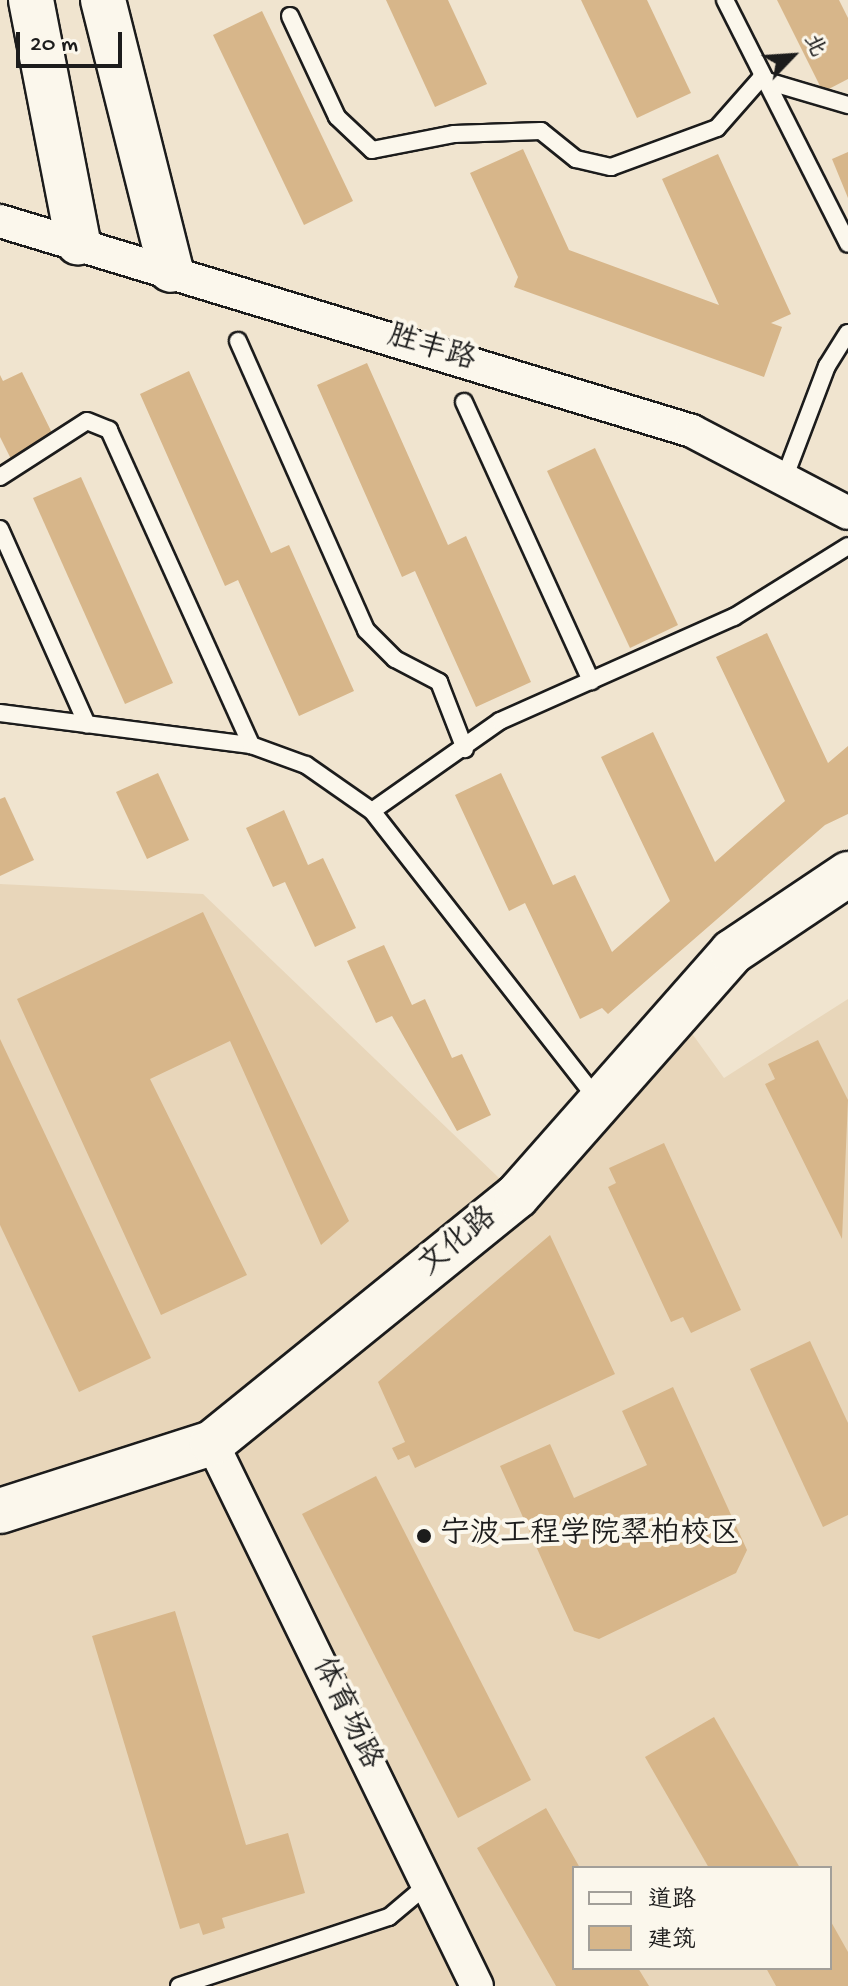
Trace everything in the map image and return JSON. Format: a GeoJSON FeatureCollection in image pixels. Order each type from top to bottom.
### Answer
{"type":"FeatureCollection","features":[{"type":"Feature","properties":{"kind":"street"},"geometry":{"type":"LineString","coordinates":[[31,0],[78,242]]}},
{"type":"Feature","properties":{"kind":"street"},"geometry":{"type":"LineString","coordinates":[[103,0],[171,270]]}},
{"type":"Feature","properties":{"kind":"street","name":"胜丰路"},"geometry":{"type":"LineString","coordinates":[[0,221],[171,270],[692,431],[848,513]]}},
{"type":"Feature","properties":{"kind":"street","name":"文化路"},"geometry":{"type":"LineString","coordinates":[[0,1511],[212,1443],[517,1196],[732,952],[848,874]]}},
{"type":"Feature","properties":{"kind":"street","name":"体育场路"},"geometry":{"type":"LineString","coordinates":[[212,1443],[477,1986]]}},
{"type":"Feature","properties":{"kind":"lane"},"geometry":{"type":"LineString","coordinates":[[725,0],[760,79],[848,244]]}},
{"type":"Feature","properties":{"kind":"lane"},"geometry":{"type":"LineString","coordinates":[[290,16],[337,117],[372,150],[454,134],[541,131],[576,159],[611,167],[717,128],[760,79]]}},
{"type":"Feature","properties":{"kind":"lane"},"geometry":{"type":"LineString","coordinates":[[760,79],[848,105]]}},
{"type":"Feature","properties":{"kind":"lane"},"geometry":{"type":"LineString","coordinates":[[784,479],[827,366],[848,333]]}},
{"type":"Feature","properties":{"kind":"lane"},"geometry":{"type":"LineString","coordinates":[[238,341],[366,630],[395,659],[439,682],[465,749]]}},
{"type":"Feature","properties":{"kind":"lane"},"geometry":{"type":"LineString","coordinates":[[464,402],[591,681]]}},
{"type":"Feature","properties":{"kind":"lane"},"geometry":{"type":"LineString","coordinates":[[0,477],[87,421],[109,430],[251,745]]}},
{"type":"Feature","properties":{"kind":"lane"},"geometry":{"type":"LineString","coordinates":[[0,529],[87,724]]}},
{"type":"Feature","properties":{"kind":"lane"},"geometry":{"type":"LineString","coordinates":[[372,811],[465,749],[500,721],[734,617],[848,546]]}},
{"type":"Feature","properties":{"kind":"lane"},"geometry":{"type":"LineString","coordinates":[[0,713],[251,745],[306,765],[372,811],[600,1103]]}},
{"type":"Feature","properties":{"kind":"lane"},"geometry":{"type":"LineString","coordinates":[[179,1986],[389,1917],[428,1884]]}},
{"type":"Feature","properties":{"kind":"shaded area","name":"宁波工程学院翠柏校区"},"geometry":{"type":"Polygon","coordinates":[[[0,884],[203,894],[525,1203],[688,1028],[724,1078],[848,999],[848,1986],[0,1986],[0,884]]]}},
{"type":"Feature","properties":{"kind":"building"},"geometry":{"type":"Polygon","coordinates":[[[386,0],[448,0],[487,84],[435,107],[386,0]]]}},
{"type":"Feature","properties":{"kind":"building"},"geometry":{"type":"Polygon","coordinates":[[[581,0],[647,0],[691,93],[637,118],[581,0]]]}},
{"type":"Feature","properties":{"kind":"building"},"geometry":{"type":"Polygon","coordinates":[[[777,0],[839,0],[848,18],[848,79],[823,92],[777,0]]]}},
{"type":"Feature","properties":{"kind":"building"},"geometry":{"type":"Polygon","coordinates":[[[262,11],[353,201],[304,225],[213,35],[262,11]]]}},
{"type":"Feature","properties":{"kind":"building"},"geometry":{"type":"Polygon","coordinates":[[[523,149],[569,250],[719,305],[662,179],[718,154],[791,314],[771,323],[782,327],[764,377],[514,287],[518,277],[470,173],[523,149]]]}},
{"type":"Feature","properties":{"kind":"building"},"geometry":{"type":"Polygon","coordinates":[[[848,152],[848,198],[832,159],[848,152]]]}},
{"type":"Feature","properties":{"kind":"building"},"geometry":{"type":"Polygon","coordinates":[[[367,363],[448,545],[466,536],[531,682],[476,707],[415,571],[402,577],[317,385],[367,363]]]}},
{"type":"Feature","properties":{"kind":"building"},"geometry":{"type":"Polygon","coordinates":[[[189,371],[271,553],[289,545],[354,691],[299,716],[238,580],[225,586],[140,394],[189,371]]]}},
{"type":"Feature","properties":{"kind":"building"},"geometry":{"type":"Polygon","coordinates":[[[22,372],[55,439],[12,461],[0,437],[0,375],[3,381],[22,372]]]}},
{"type":"Feature","properties":{"kind":"building"},"geometry":{"type":"Polygon","coordinates":[[[595,448],[678,625],[630,648],[547,471],[595,448]]]}},
{"type":"Feature","properties":{"kind":"building"},"geometry":{"type":"Polygon","coordinates":[[[81,477],[173,683],[125,704],[33,498],[81,477]]]}},
{"type":"Feature","properties":{"kind":"building"},"geometry":{"type":"Polygon","coordinates":[[[767,633],[828,763],[848,746],[848,814],[825,825],[608,1014],[602,1008],[580,1019],[525,903],[509,911],[455,795],[501,773],[553,885],[575,875],[612,952],[670,901],[601,757],[653,732],[715,862],[785,801],[716,657],[767,633]]]}},
{"type":"Feature","properties":{"kind":"building"},"geometry":{"type":"Polygon","coordinates":[[[158,773],[189,840],[147,859],[116,792],[158,773]]]}},
{"type":"Feature","properties":{"kind":"building"},"geometry":{"type":"Polygon","coordinates":[[[5,797],[34,860],[0,876],[0,799],[5,797]]]}},
{"type":"Feature","properties":{"kind":"building"},"geometry":{"type":"Polygon","coordinates":[[[284,810],[308,865],[323,858],[356,928],[315,947],[285,882],[273,887],[246,828],[284,810]]]}},
{"type":"Feature","properties":{"kind":"building"},"geometry":{"type":"Polygon","coordinates":[[[203,912],[349,1221],[321,1245],[230,1041],[150,1079],[247,1275],[161,1315],[17,999],[203,912]]]}},
{"type":"Feature","properties":{"kind":"building"},"geometry":{"type":"Polygon","coordinates":[[[384,945],[412,1005],[425,999],[452,1058],[462,1054],[491,1115],[457,1131],[392,1016],[376,1023],[347,961],[384,945]]]}},
{"type":"Feature","properties":{"kind":"building"},"geometry":{"type":"Polygon","coordinates":[[[0,1039],[151,1358],[79,1392],[0,1225],[0,1039]]]}},
{"type":"Feature","properties":{"kind":"building"},"geometry":{"type":"Polygon","coordinates":[[[818,1040],[848,1100],[842,1239],[765,1084],[775,1079],[768,1064],[818,1040]]]}},
{"type":"Feature","properties":{"kind":"building"},"geometry":{"type":"Polygon","coordinates":[[[664,1143],[741,1310],[691,1333],[683,1317],[671,1322],[608,1187],[616,1183],[609,1168],[664,1143]]]}},
{"type":"Feature","properties":{"kind":"building"},"geometry":{"type":"Polygon","coordinates":[[[550,1235],[615,1374],[415,1468],[409,1455],[398,1460],[392,1448],[405,1442],[378,1382],[550,1235]]]}},
{"type":"Feature","properties":{"kind":"building"},"geometry":{"type":"Polygon","coordinates":[[[810,1341],[848,1423],[848,1515],[823,1527],[750,1369],[810,1341]]]}},
{"type":"Feature","properties":{"kind":"building"},"geometry":{"type":"Polygon","coordinates":[[[673,1387],[747,1550],[736,1573],[599,1639],[574,1631],[500,1466],[550,1444],[574,1498],[647,1465],[622,1411],[673,1387]]]}},
{"type":"Feature","properties":{"kind":"building"},"geometry":{"type":"Polygon","coordinates":[[[376,1476],[531,1780],[458,1818],[302,1514],[376,1476]]]}},
{"type":"Feature","properties":{"kind":"building"},"geometry":{"type":"Polygon","coordinates":[[[175,1611],[246,1845],[288,1833],[305,1893],[222,1918],[225,1928],[203,1935],[199,1923],[180,1929],[92,1636],[175,1611]]]}},
{"type":"Feature","properties":{"kind":"building"},"geometry":{"type":"Polygon","coordinates":[[[714,1717],[799,1866],[708,1866],[645,1757],[714,1717]]]}},
{"type":"Feature","properties":{"kind":"building"},"geometry":{"type":"Polygon","coordinates":[[[546,1808],[579,1866],[572,1866],[572,1970],[639,1970],[649,1986],[556,1986],[477,1848],[546,1808]]]}},
{"type":"Feature","properties":{"kind":"building"},"geometry":{"type":"Polygon","coordinates":[[[832,1924],[848,1952],[848,1986],[776,1986],[767,1970],[832,1970],[832,1924]]]}},
{"type":"Feature","properties":{"kind":"place","name":"宁波工程学院翠柏校区"},"geometry":{"type":"Point","coordinates":[424,1536]}}]}
